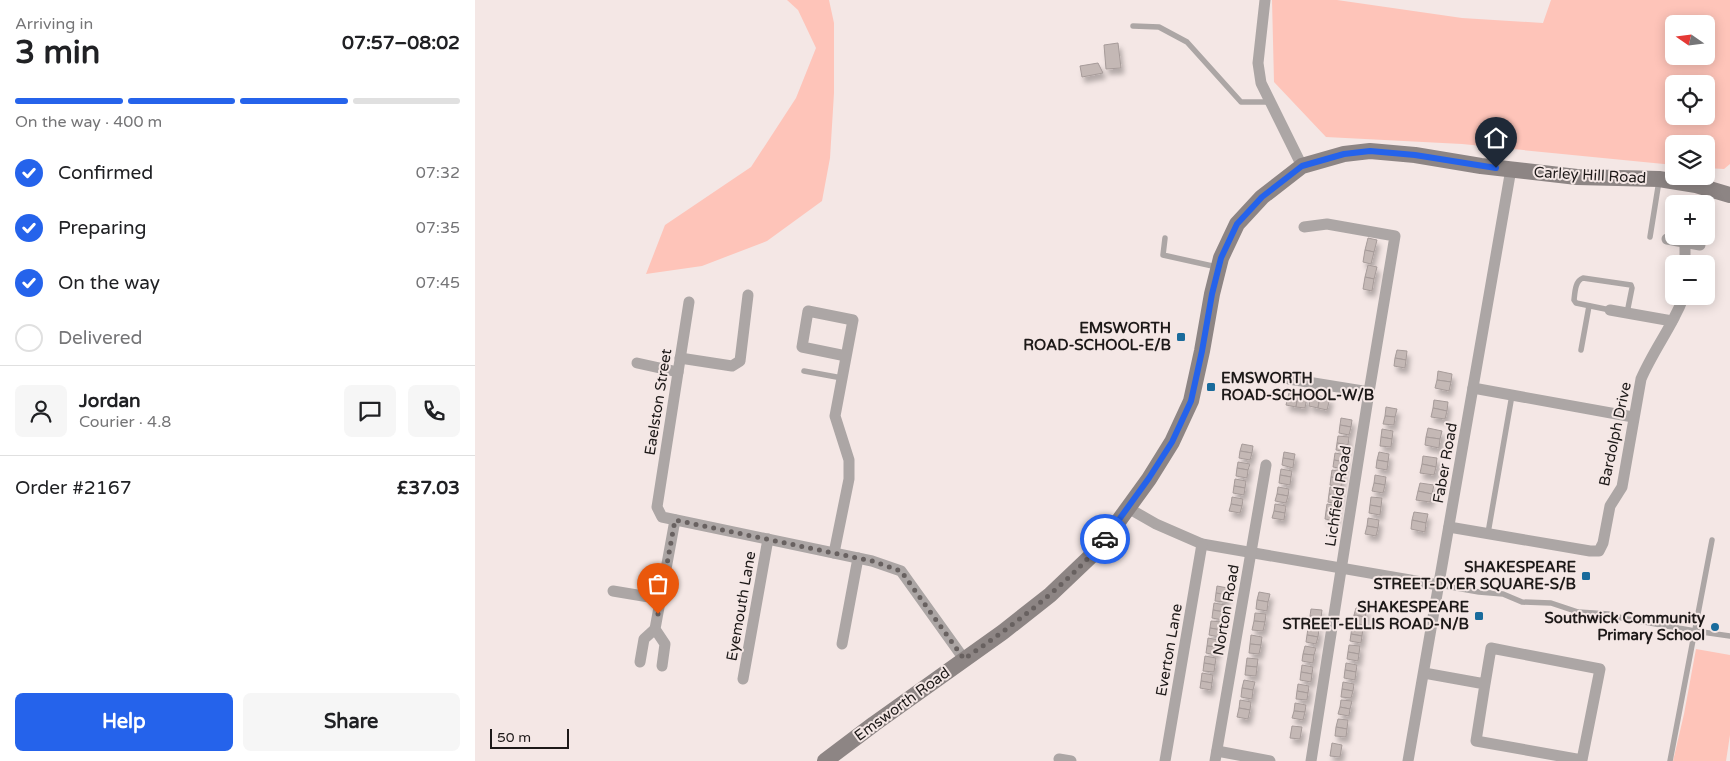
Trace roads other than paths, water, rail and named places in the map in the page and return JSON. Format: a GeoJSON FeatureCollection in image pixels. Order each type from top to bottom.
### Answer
{"type":"FeatureCollection","features":[{"type":"Feature","properties":{"kind":"street"},"geometry":{"type":"LineString","coordinates":[[1265,0],[1258,63],[1261,83],[1302,166]]}},
{"type":"Feature","properties":{"kind":"street","name":"Carley Hill Road"},"geometry":{"type":"LineString","coordinates":[[1302,166],[1344,154],[1370,151],[1415,155],[1577,177],[1659,179],[1730,195]]}},
{"type":"Feature","properties":{"kind":"street","name":"Emsworth Road"},"geometry":{"type":"LineString","coordinates":[[825,761],[1003,632],[1050,595],[1090,557],[1149,478],[1172,442],[1191,401],[1221,258],[1237,224],[1262,197],[1302,166]]}},
{"type":"Feature","properties":{"kind":"street","name":"Faber Road"},"geometry":{"type":"LineString","coordinates":[[1408,761],[1511,169]]}},
{"type":"Feature","properties":{"kind":"street","name":"Lichfield Road"},"geometry":{"type":"LineString","coordinates":[[1304,227],[1327,224],[1395,236],[1311,761]]}},
{"type":"Feature","properties":{"kind":"street"},"geometry":{"type":"LineString","coordinates":[[680,358],[729,366],[738,363],[740,360],[748,295]]}},
{"type":"Feature","properties":{"kind":"street","name":"Eaelston Street"},"geometry":{"type":"LineString","coordinates":[[657,507],[689,302]]}},
{"type":"Feature","properties":{"kind":"street","name":"Bardolph Drive"},"geometry":{"type":"LineString","coordinates":[[1449,527],[1599,551],[1603,543],[1610,506],[1621,488],[1641,379],[1680,305]]}},
{"type":"Feature","properties":{"kind":"street"},"geometry":{"type":"LineString","coordinates":[[1610,310],[1672,322]]}},
{"type":"Feature","properties":{"kind":"street"},"geometry":{"type":"LineString","coordinates":[[834,553],[849,479],[849,460],[835,416],[853,320],[808,311],[802,347],[846,356]]}},
{"type":"Feature","properties":{"kind":"street"},"geometry":{"type":"LineString","coordinates":[[637,363],[678,372]]}},
{"type":"Feature","properties":{"kind":"street"},"geometry":{"type":"LineString","coordinates":[[1289,380],[1369,392]]}},
{"type":"Feature","properties":{"kind":"street"},"geometry":{"type":"LineString","coordinates":[[1473,388],[1633,417]]}},
{"type":"Feature","properties":{"kind":"street","name":"Norton Road"},"geometry":{"type":"LineString","coordinates":[[1216,756],[1267,465]]}},
{"type":"Feature","properties":{"kind":"street","name":"Eyemouth Lane"},"geometry":{"type":"LineString","coordinates":[[657,507],[662,517],[872,561],[901,571],[964,659]]}},
{"type":"Feature","properties":{"kind":"street"},"geometry":{"type":"LineString","coordinates":[[1128,508],[1156,524],[1202,544],[1439,585]]}},
{"type":"Feature","properties":{"kind":"street"},"geometry":{"type":"LineString","coordinates":[[640,662],[644,639],[655,629],[675,520]]}},
{"type":"Feature","properties":{"kind":"street","name":"Eyemouth Lane"},"geometry":{"type":"LineString","coordinates":[[743,679],[768,539]]}},
{"type":"Feature","properties":{"kind":"street","name":"Everton Lane"},"geometry":{"type":"LineString","coordinates":[[1165,761],[1202,544]]}},
{"type":"Feature","properties":{"kind":"street"},"geometry":{"type":"LineString","coordinates":[[843,644],[858,558]]}},
{"type":"Feature","properties":{"kind":"street"},"geometry":{"type":"LineString","coordinates":[[613,591],[661,599]]}},
{"type":"Feature","properties":{"kind":"street"},"geometry":{"type":"LineString","coordinates":[[655,629],[665,644],[663,666]]}},
{"type":"Feature","properties":{"kind":"street"},"geometry":{"type":"LineString","coordinates":[[1491,648],[1600,669],[1582,760],[1556,758],[1476,741],[1485,684],[1491,648]]}},
{"type":"Feature","properties":{"kind":"street"},"geometry":{"type":"LineString","coordinates":[[1424,673],[1485,684]]}},
{"type":"Feature","properties":{"kind":"street"},"geometry":{"type":"LineString","coordinates":[[1216,756],[1270,761]]}},
{"type":"Feature","properties":{"kind":"lane"},"geometry":{"type":"LineString","coordinates":[[1133,26],[1159,27],[1187,42],[1241,102],[1271,102]]}},
{"type":"Feature","properties":{"kind":"lane"},"geometry":{"type":"LineString","coordinates":[[1650,237],[1659,179]]}},
{"type":"Feature","properties":{"kind":"lane"},"geometry":{"type":"LineString","coordinates":[[1165,238],[1163,255],[1219,268]]}},
{"type":"Feature","properties":{"kind":"lane"},"geometry":{"type":"LineString","coordinates":[[1610,310],[1579,304],[1574,300],[1577,282],[1583,278],[1631,286],[1627,314]]}},
{"type":"Feature","properties":{"kind":"lane"},"geometry":{"type":"LineString","coordinates":[[1581,350],[1589,306]]}},
{"type":"Feature","properties":{"kind":"lane"},"geometry":{"type":"LineString","coordinates":[[804,371],[842,378]]}},
{"type":"Feature","properties":{"kind":"lane"},"geometry":{"type":"LineString","coordinates":[[1488,534],[1512,394]]}},
{"type":"Feature","properties":{"kind":"lane"},"geometry":{"type":"LineString","coordinates":[[1670,761],[1712,540]]}},
{"type":"Feature","properties":{"kind":"lane"},"geometry":{"type":"LineString","coordinates":[[1439,585],[1503,594],[1522,602],[1551,602],[1578,612],[1609,614],[1622,618],[1730,636]]}},
{"type":"Feature","properties":{"kind":"place","name":"EMSWORTH ROAD-SCHOOL-E/B"},"geometry":{"type":"Point","coordinates":[1181,337]}},
{"type":"Feature","properties":{"kind":"place","name":"EMSWORTH ROAD-SCHOOL-W/B"},"geometry":{"type":"Point","coordinates":[1211,387]}},
{"type":"Feature","properties":{"kind":"place","name":"SHAKESPEARE STREET-DYER SQUARE-S/B"},"geometry":{"type":"Point","coordinates":[1586,576]}},
{"type":"Feature","properties":{"kind":"place","name":"SHAKESPEARE STREET-ELLIS ROAD-N/B"},"geometry":{"type":"Point","coordinates":[1479,616]}},
{"type":"Feature","properties":{"kind":"place","name":"Southwick Community Primary School"},"geometry":{"type":"Point","coordinates":[1715,627]}}]}
